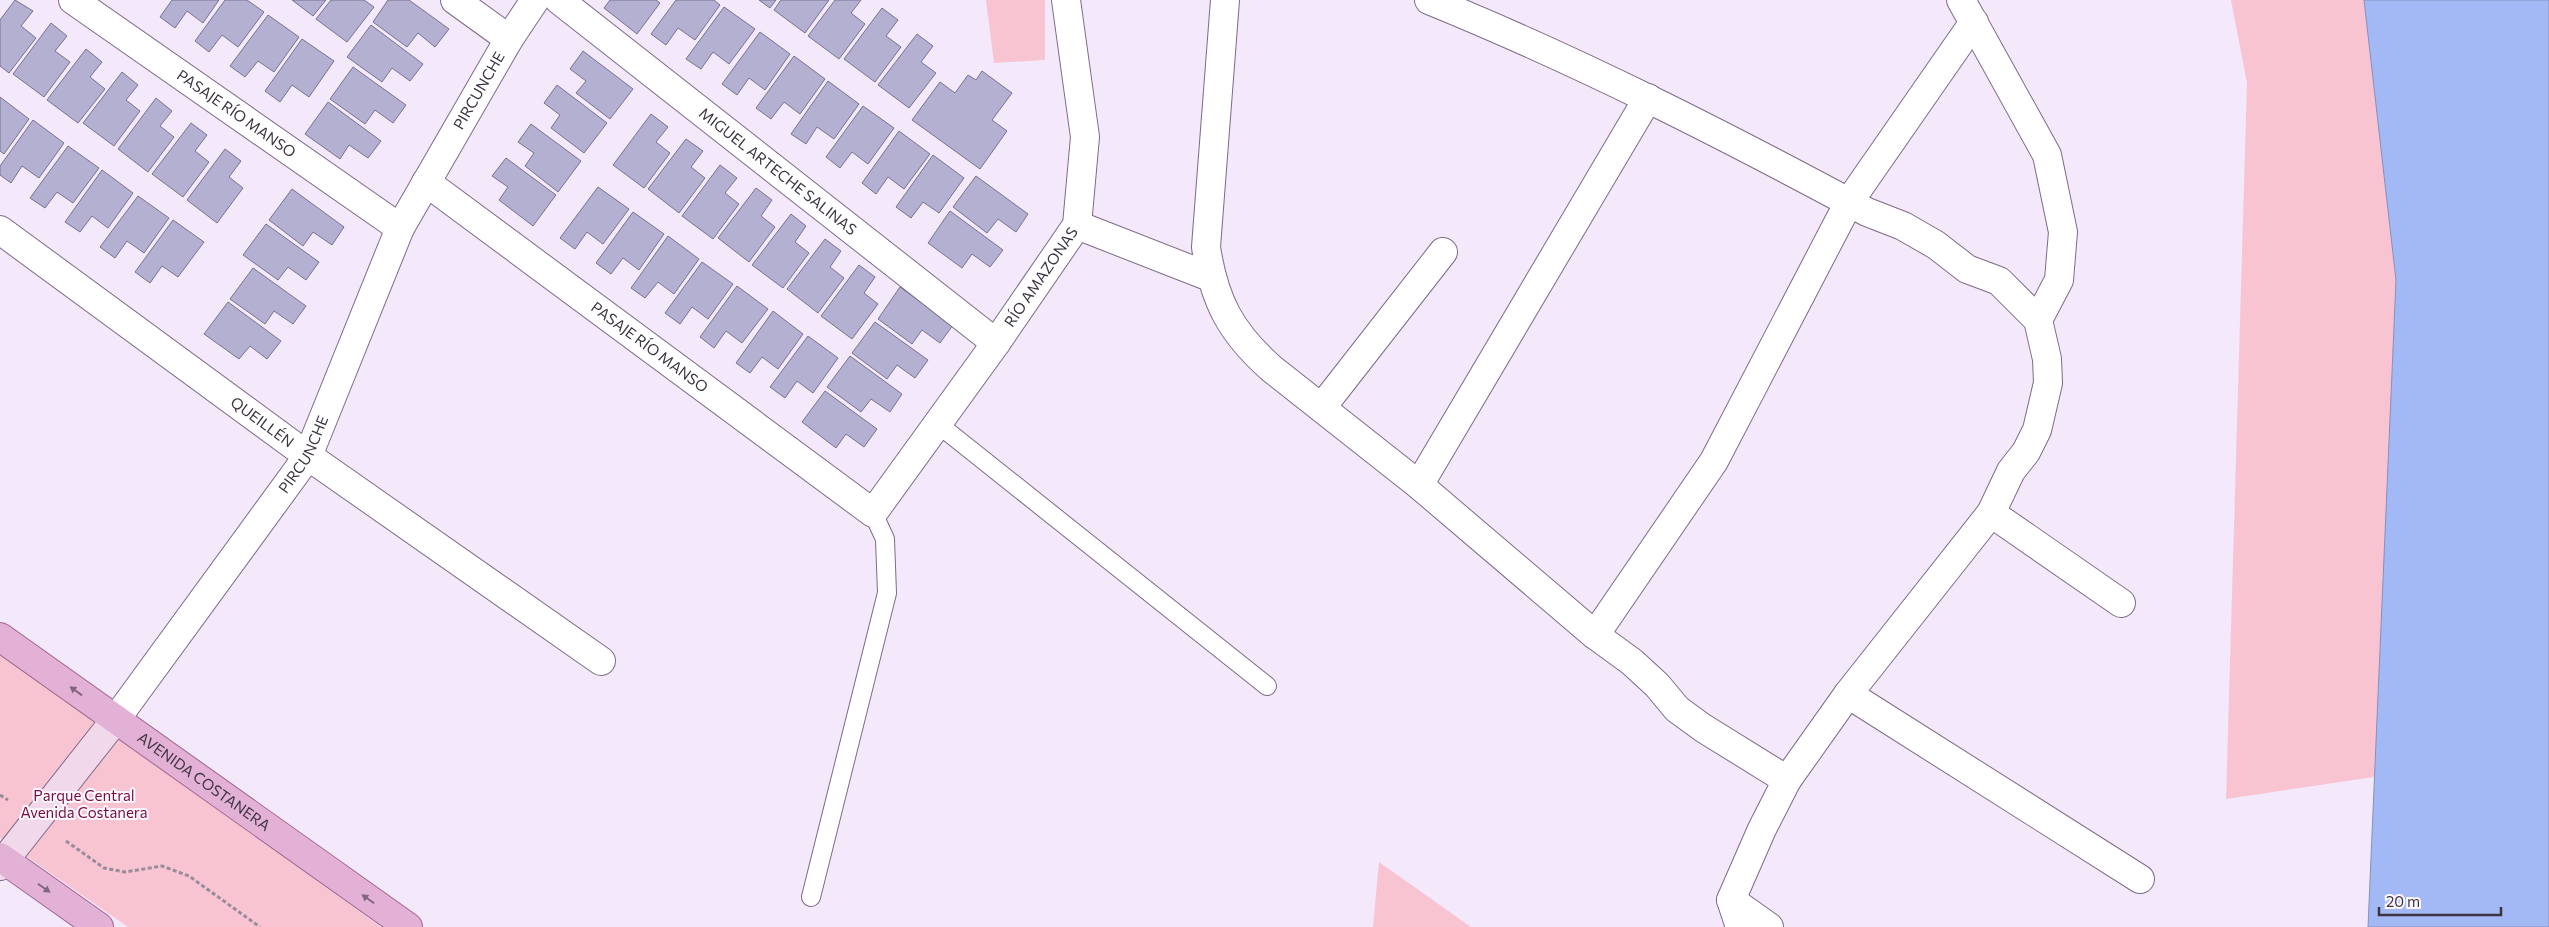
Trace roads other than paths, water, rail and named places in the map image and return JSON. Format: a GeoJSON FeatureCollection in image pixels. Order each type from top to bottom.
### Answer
{"type":"FeatureCollection","features":[{"type":"Feature","properties":{"kind":"main road","name":"AVENIDA COSTANERA"},"geometry":{"type":"LineString","coordinates":[[0,636],[408,927]]}},
{"type":"Feature","properties":{"kind":"main road"},"geometry":{"type":"LineString","coordinates":[[2,861],[98,927]]}},
{"type":"Feature","properties":{"kind":"street","name":"PASAJE RÍO MANSO"},"geometry":{"type":"LineString","coordinates":[[73,0],[400,228]]}},
{"type":"Feature","properties":{"kind":"street"},"geometry":{"type":"LineString","coordinates":[[455,0],[509,39]]}},
{"type":"Feature","properties":{"kind":"street","name":"PIRCUNCHE"},"geometry":{"type":"LineString","coordinates":[[2,861],[116,719],[308,456],[400,228],[509,39],[535,0]]}},
{"type":"Feature","properties":{"kind":"street","name":"MIGUEL ARTECHE SALINAS"},"geometry":{"type":"LineString","coordinates":[[559,0],[996,343]]}},
{"type":"Feature","properties":{"kind":"street","name":"RÍO AMAZONAS"},"geometry":{"type":"LineString","coordinates":[[873,513],[996,343],[1077,224],[1085,137],[1066,0]]}},
{"type":"Feature","properties":{"kind":"street"},"geometry":{"type":"LineString","coordinates":[[1225,0],[1206,247],[1210,277],[1225,314],[1234,330],[1252,351],[1418,485],[1595,635],[1638,668],[1657,685],[1676,709],[1787,780]]}},
{"type":"Feature","properties":{"kind":"street"},"geometry":{"type":"LineString","coordinates":[[1429,0],[1529,42],[1648,98],[1849,202],[1903,226],[1936,245],[1967,269],[1999,281],[2038,320],[2047,359],[2048,383],[2037,430],[2026,452],[2011,471],[1991,514],[1848,694],[1787,780],[1762,829],[1731,900],[1740,927]]}},
{"type":"Feature","properties":{"kind":"street"},"geometry":{"type":"LineString","coordinates":[[1595,635],[1714,461],[1849,202],[1967,11],[2047,155],[2063,232],[2059,280],[2038,320]]}},
{"type":"Feature","properties":{"kind":"street"},"geometry":{"type":"LineString","coordinates":[[1418,485],[1648,98]]}},
{"type":"Feature","properties":{"kind":"street","name":"PASAJE RÍO MANSO"},"geometry":{"type":"LineString","coordinates":[[426,182],[873,513]]}},
{"type":"Feature","properties":{"kind":"street"},"geometry":{"type":"LineString","coordinates":[[1077,224],[1210,277]]}},
{"type":"Feature","properties":{"kind":"street","name":"QUEILLÉN"},"geometry":{"type":"LineString","coordinates":[[0,230],[308,456],[601,661]]}},
{"type":"Feature","properties":{"kind":"street"},"geometry":{"type":"LineString","coordinates":[[1322,407],[1444,252]]}},
{"type":"Feature","properties":{"kind":"street"},"geometry":{"type":"LineString","coordinates":[[1991,514],[2121,603]]}},
{"type":"Feature","properties":{"kind":"street"},"geometry":{"type":"LineString","coordinates":[[1848,694],[2140,879]]}},
{"type":"Feature","properties":{"kind":"street"},"geometry":{"type":"LineString","coordinates":[[1731,900],[1769,927]]}},
{"type":"Feature","properties":{"kind":"lane"},"geometry":{"type":"LineString","coordinates":[[938,424],[1267,686]]}},
{"type":"Feature","properties":{"kind":"lane"},"geometry":{"type":"LineString","coordinates":[[811,897],[887,593],[885,539],[873,513]]}},
{"type":"Feature","properties":{"kind":"water"},"geometry":{"type":"Polygon","coordinates":[[[2364,0],[2549,0],[2549,927],[2368,927],[2396,280],[2364,0]]]}},
{"type":"Feature","properties":{"kind":"park label","name":"Parque Central Avenida Costanera"},"geometry":{"type":"Point","coordinates":[84,804]}}]}
